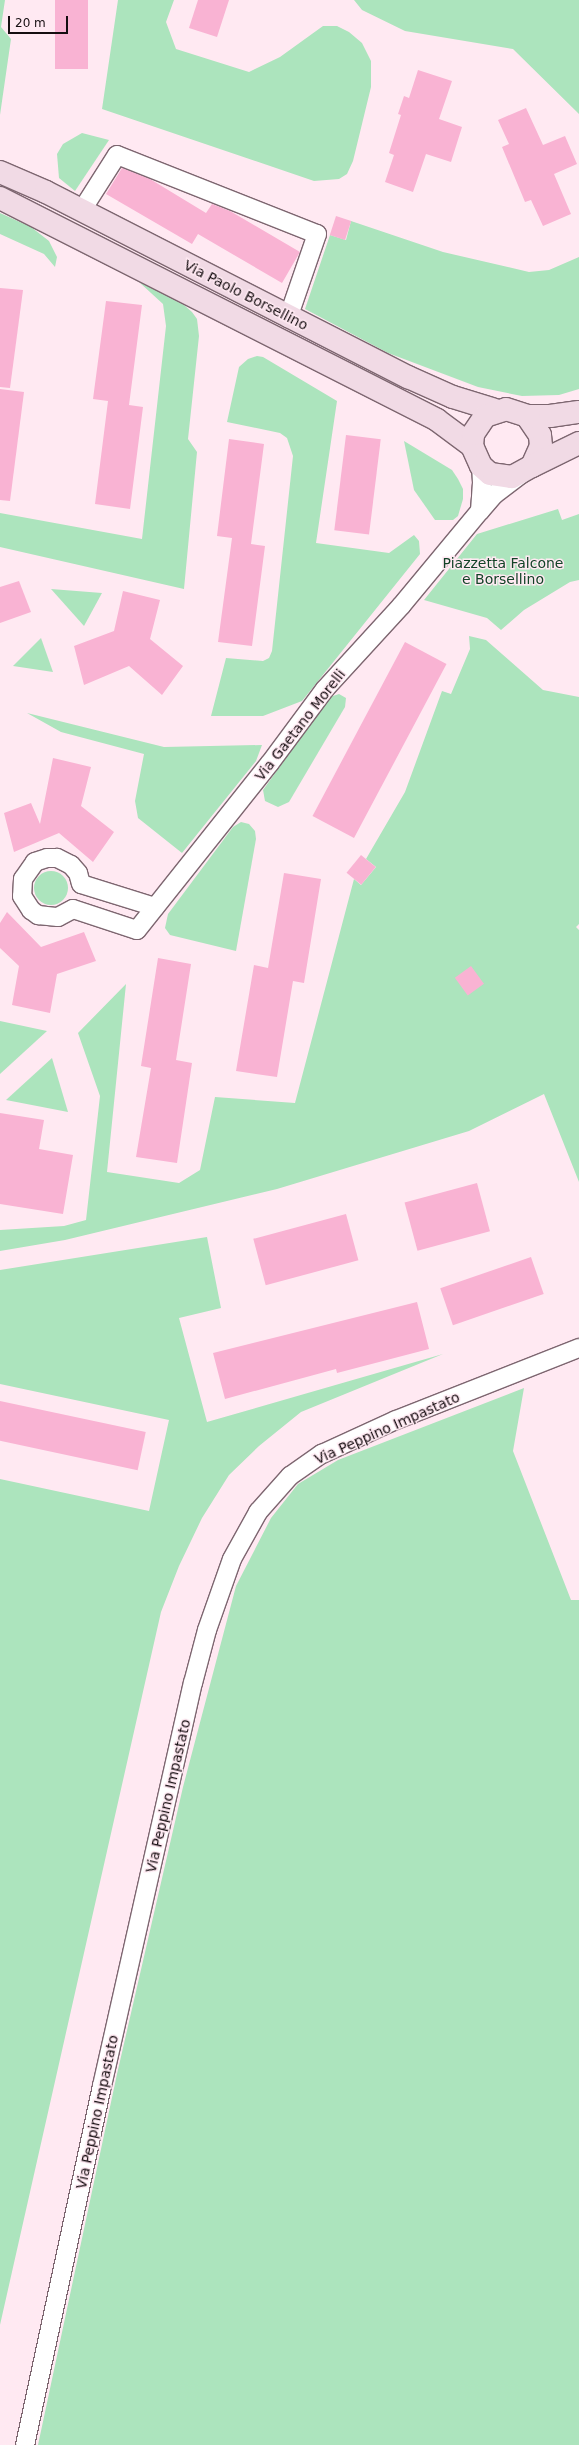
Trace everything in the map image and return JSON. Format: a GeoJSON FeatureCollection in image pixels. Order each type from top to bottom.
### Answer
{"type":"FeatureCollection","features":[{"type":"Feature","properties":{"kind":"street"},"geometry":{"type":"LineString","coordinates":[[82,210],[117,154],[317,234],[288,318]]}},
{"type":"Feature","properties":{"kind":"street","name":"Via Paolo Borsellino"},"geometry":{"type":"LineString","coordinates":[[0,172],[82,210],[288,318],[408,377],[453,397],[495,410]]}},
{"type":"Feature","properties":{"kind":"street","name":"Via Paolo Borsellino"},"geometry":{"type":"LineString","coordinates":[[0,198],[438,420],[472,446]]}},
{"type":"Feature","properties":{"kind":"street"},"geometry":{"type":"LineString","coordinates":[[480,511],[482,483],[481,466],[472,446],[478,424],[495,410],[506,409],[527,416],[550,416],[579,412]]}},
{"type":"Feature","properties":{"kind":"street"},"geometry":{"type":"LineString","coordinates":[[527,416],[540,434],[541,446],[527,470]]}},
{"type":"Feature","properties":{"kind":"street"},"geometry":{"type":"LineString","coordinates":[[481,466],[501,477],[527,470],[579,443]]}},
{"type":"Feature","properties":{"kind":"street","name":"Via Gaetano Morelli"},"geometry":{"type":"LineString","coordinates":[[156,907],[81,884],[78,873],[71,865],[57,858],[47,858],[35,862],[22,879],[22,891],[25,902],[38,915],[58,917],[73,908],[137,930],[156,907],[270,763],[325,688],[401,606],[495,494],[527,470]]}},
{"type":"Feature","properties":{"kind":"street","name":"Via Peppino Impastato"},"geometry":{"type":"LineString","coordinates":[[26,2445],[104,2078],[193,1683],[207,1630],[232,1559],[258,1512],[290,1476],[322,1454],[396,1420],[579,1348]]}},
{"type":"Feature","properties":{"kind":"green space"},"geometry":{"type":"Polygon","coordinates":[[[0,0],[5,0],[1,27],[11,39],[0,115],[0,0]]]}},
{"type":"Feature","properties":{"kind":"green space"},"geometry":{"type":"Polygon","coordinates":[[[118,0],[174,0],[166,22],[176,49],[249,72],[280,57],[323,26],[337,26],[349,32],[362,43],[371,61],[371,87],[353,161],[347,174],[339,179],[314,181],[102,109],[118,0]]]}},
{"type":"Feature","properties":{"kind":"green space"},"geometry":{"type":"Polygon","coordinates":[[[354,0],[579,0],[579,114],[513,49],[405,31],[362,10],[354,0]]]}},
{"type":"Feature","properties":{"kind":"green space"},"geometry":{"type":"Polygon","coordinates":[[[82,133],[109,140],[75,191],[59,178],[57,154],[63,144],[82,133]]]}},
{"type":"Feature","properties":{"kind":"green space"},"geometry":{"type":"Polygon","coordinates":[[[0,213],[31,227],[49,241],[57,257],[55,267],[44,254],[0,234],[0,213]]]}},
{"type":"Feature","properties":{"kind":"green space"},"geometry":{"type":"Polygon","coordinates":[[[351,221],[443,252],[529,272],[549,270],[579,257],[579,389],[559,395],[522,396],[478,387],[388,353],[305,309],[330,235],[346,240],[351,221]]]}},
{"type":"Feature","properties":{"kind":"green space"},"geometry":{"type":"Polygon","coordinates":[[[139,282],[184,305],[197,319],[199,336],[188,439],[197,452],[184,589],[0,547],[0,513],[142,539],[166,326],[163,304],[139,282]]]}},
{"type":"Feature","properties":{"kind":"green space"},"geometry":{"type":"Polygon","coordinates":[[[257,356],[263,357],[337,401],[316,543],[389,553],[414,535],[419,541],[420,554],[302,701],[263,716],[211,716],[226,658],[263,661],[269,658],[272,651],[293,456],[287,438],[280,433],[227,422],[239,367],[248,359],[257,356]]]}},
{"type":"Feature","properties":{"kind":"green space"},"geometry":{"type":"Polygon","coordinates":[[[404,441],[452,470],[458,479],[463,489],[463,499],[458,516],[453,520],[435,520],[414,490],[404,441]]]}},
{"type":"Feature","properties":{"kind":"green space","name":"Piazzetta Falcone e Borsellino"},"geometry":{"type":"Polygon","coordinates":[[[558,509],[562,520],[579,514],[579,580],[570,582],[524,610],[501,630],[487,618],[424,600],[477,534],[558,509]]]}},
{"type":"Feature","properties":{"kind":"green space"},"geometry":{"type":"Polygon","coordinates":[[[51,589],[102,593],[84,626],[51,589]]]}},
{"type":"Feature","properties":{"kind":"green space"},"geometry":{"type":"Polygon","coordinates":[[[469,636],[486,640],[543,690],[579,697],[579,924],[576,927],[579,930],[579,1182],[544,1094],[469,1131],[277,1189],[65,1240],[0,1251],[0,1230],[64,1226],[86,1220],[100,1096],[78,1033],[126,984],[107,1172],[179,1183],[200,1170],[215,1097],[295,1103],[354,879],[361,885],[376,867],[366,859],[405,792],[442,691],[451,694],[470,649],[469,636]]]}},
{"type":"Feature","properties":{"kind":"green space"},"geometry":{"type":"Polygon","coordinates":[[[41,638],[53,672],[13,666],[41,638]]]}},
{"type":"Feature","properties":{"kind":"green space"},"geometry":{"type":"Polygon","coordinates":[[[339,694],[346,698],[345,707],[289,802],[278,807],[265,801],[263,790],[330,697],[339,694]]]}},
{"type":"Feature","properties":{"kind":"green space"},"geometry":{"type":"Polygon","coordinates":[[[27,713],[164,747],[262,745],[256,761],[182,853],[138,818],[135,801],[144,754],[61,732],[27,713]]]}},
{"type":"Feature","properties":{"kind":"green space"},"geometry":{"type":"Polygon","coordinates":[[[241,822],[249,824],[255,831],[256,839],[236,951],[170,935],[165,928],[168,914],[233,827],[241,822]]]}},
{"type":"Feature","properties":{"kind":"green space"},"geometry":{"type":"Polygon","coordinates":[[[54,871],[63,876],[67,881],[67,895],[63,900],[58,904],[48,905],[44,904],[35,895],[34,885],[35,881],[44,872],[54,871]]]}},
{"type":"Feature","properties":{"kind":"green space"},"geometry":{"type":"Polygon","coordinates":[[[0,1021],[47,1031],[0,1074],[0,1021]]]}},
{"type":"Feature","properties":{"kind":"green space"},"geometry":{"type":"Polygon","coordinates":[[[52,1058],[68,1112],[6,1100],[52,1058]]]}},
{"type":"Feature","properties":{"kind":"green space"},"geometry":{"type":"Polygon","coordinates":[[[207,1237],[221,1308],[179,1318],[207,1422],[443,1354],[301,1412],[259,1446],[229,1475],[202,1518],[179,1566],[161,1612],[0,2325],[0,1479],[149,1511],[169,1420],[0,1384],[0,1270],[207,1237]]]}},
{"type":"Feature","properties":{"kind":"green space"},"geometry":{"type":"Polygon","coordinates":[[[524,1388],[513,1451],[571,1600],[579,1600],[579,2445],[38,2445],[117,2074],[183,1787],[236,1586],[271,1518],[298,1484],[338,1460],[524,1388]]]}},
{"type":"Feature","properties":{"kind":"building"},"geometry":{"type":"Polygon","coordinates":[[[55,0],[88,0],[88,69],[55,69],[55,0]]]}},
{"type":"Feature","properties":{"kind":"building"},"geometry":{"type":"Polygon","coordinates":[[[198,0],[229,0],[217,37],[189,28],[198,0]]]}},
{"type":"Feature","properties":{"kind":"building"},"geometry":{"type":"Polygon","coordinates":[[[418,70],[452,81],[439,119],[462,127],[451,162],[426,154],[413,192],[385,182],[394,155],[389,153],[401,115],[398,114],[404,96],[409,98],[418,70]]]}},
{"type":"Feature","properties":{"kind":"building"},"geometry":{"type":"Polygon","coordinates":[[[526,108],[543,145],[565,136],[577,164],[554,174],[571,214],[543,226],[531,200],[525,202],[502,147],[509,144],[498,120],[526,108]]]}},
{"type":"Feature","properties":{"kind":"building"},"geometry":{"type":"Polygon","coordinates":[[[122,168],[150,179],[206,213],[212,204],[230,211],[300,252],[282,283],[198,234],[192,244],[106,194],[122,168]]]}},
{"type":"Feature","properties":{"kind":"building"},"geometry":{"type":"Polygon","coordinates":[[[336,216],[351,221],[345,240],[330,235],[336,216]]]}},
{"type":"Feature","properties":{"kind":"building"},"geometry":{"type":"Polygon","coordinates":[[[0,288],[23,290],[10,388],[0,387],[0,288]]]}},
{"type":"Feature","properties":{"kind":"building"},"geometry":{"type":"Polygon","coordinates":[[[106,301],[142,305],[129,405],[143,407],[130,509],[95,504],[108,401],[93,399],[106,301]]]}},
{"type":"Feature","properties":{"kind":"building"},"geometry":{"type":"Polygon","coordinates":[[[0,389],[24,392],[10,501],[0,500],[0,389]]]}},
{"type":"Feature","properties":{"kind":"building"},"geometry":{"type":"Polygon","coordinates":[[[346,435],[381,439],[369,535],[334,530],[346,435]]]}},
{"type":"Feature","properties":{"kind":"building"},"geometry":{"type":"Polygon","coordinates":[[[229,439],[264,444],[251,544],[265,546],[252,646],[218,642],[232,538],[217,536],[229,439]]]}},
{"type":"Feature","properties":{"kind":"building"},"geometry":{"type":"Polygon","coordinates":[[[19,581],[31,612],[0,623],[0,587],[19,581]]]}},
{"type":"Feature","properties":{"kind":"building"},"geometry":{"type":"Polygon","coordinates":[[[123,591],[160,600],[150,639],[183,666],[162,695],[129,666],[84,685],[74,646],[114,631],[123,591]]]}},
{"type":"Feature","properties":{"kind":"building"},"geometry":{"type":"Polygon","coordinates":[[[405,642],[446,664],[354,838],[313,816],[405,642]]]}},
{"type":"Feature","properties":{"kind":"building"},"geometry":{"type":"Polygon","coordinates":[[[53,758],[91,767],[81,806],[114,832],[93,862],[59,833],[14,852],[4,813],[31,803],[40,824],[53,758]]]}},
{"type":"Feature","properties":{"kind":"building"},"geometry":{"type":"Polygon","coordinates":[[[361,855],[376,867],[361,885],[347,873],[361,855]]]}},
{"type":"Feature","properties":{"kind":"building"},"geometry":{"type":"Polygon","coordinates":[[[284,873],[321,879],[304,983],[293,981],[277,1077],[236,1071],[254,965],[268,968],[284,873]]]}},
{"type":"Feature","properties":{"kind":"building"},"geometry":{"type":"Polygon","coordinates":[[[7,912],[41,947],[84,932],[96,961],[57,974],[50,1013],[12,1005],[19,966],[0,948],[0,923],[7,912]]]}},
{"type":"Feature","properties":{"kind":"building"},"geometry":{"type":"Polygon","coordinates":[[[158,958],[191,964],[176,1060],[192,1063],[177,1163],[136,1157],[151,1068],[141,1066],[158,958]]]}},
{"type":"Feature","properties":{"kind":"building"},"geometry":{"type":"Polygon","coordinates":[[[471,966],[484,984],[468,996],[455,978],[471,966]]]}},
{"type":"Feature","properties":{"kind":"building"},"geometry":{"type":"Polygon","coordinates":[[[0,1113],[44,1120],[39,1149],[73,1155],[63,1214],[0,1204],[0,1113]]]}},
{"type":"Feature","properties":{"kind":"building"},"geometry":{"type":"Polygon","coordinates":[[[477,1183],[490,1231],[417,1251],[405,1202],[477,1183]]]}},
{"type":"Feature","properties":{"kind":"building"},"geometry":{"type":"Polygon","coordinates":[[[346,1214],[358,1260],[266,1285],[253,1239],[346,1214]]]}},
{"type":"Feature","properties":{"kind":"building"},"geometry":{"type":"Polygon","coordinates":[[[531,1257],[544,1294],[453,1325],[440,1288],[531,1257]]]}},
{"type":"Feature","properties":{"kind":"building"},"geometry":{"type":"Polygon","coordinates":[[[417,1302],[429,1349],[337,1373],[336,1369],[225,1399],[213,1353],[417,1302]]]}},
{"type":"Feature","properties":{"kind":"building"},"geometry":{"type":"Polygon","coordinates":[[[0,1401],[146,1432],[138,1470],[0,1441],[0,1401]]]}}]}
